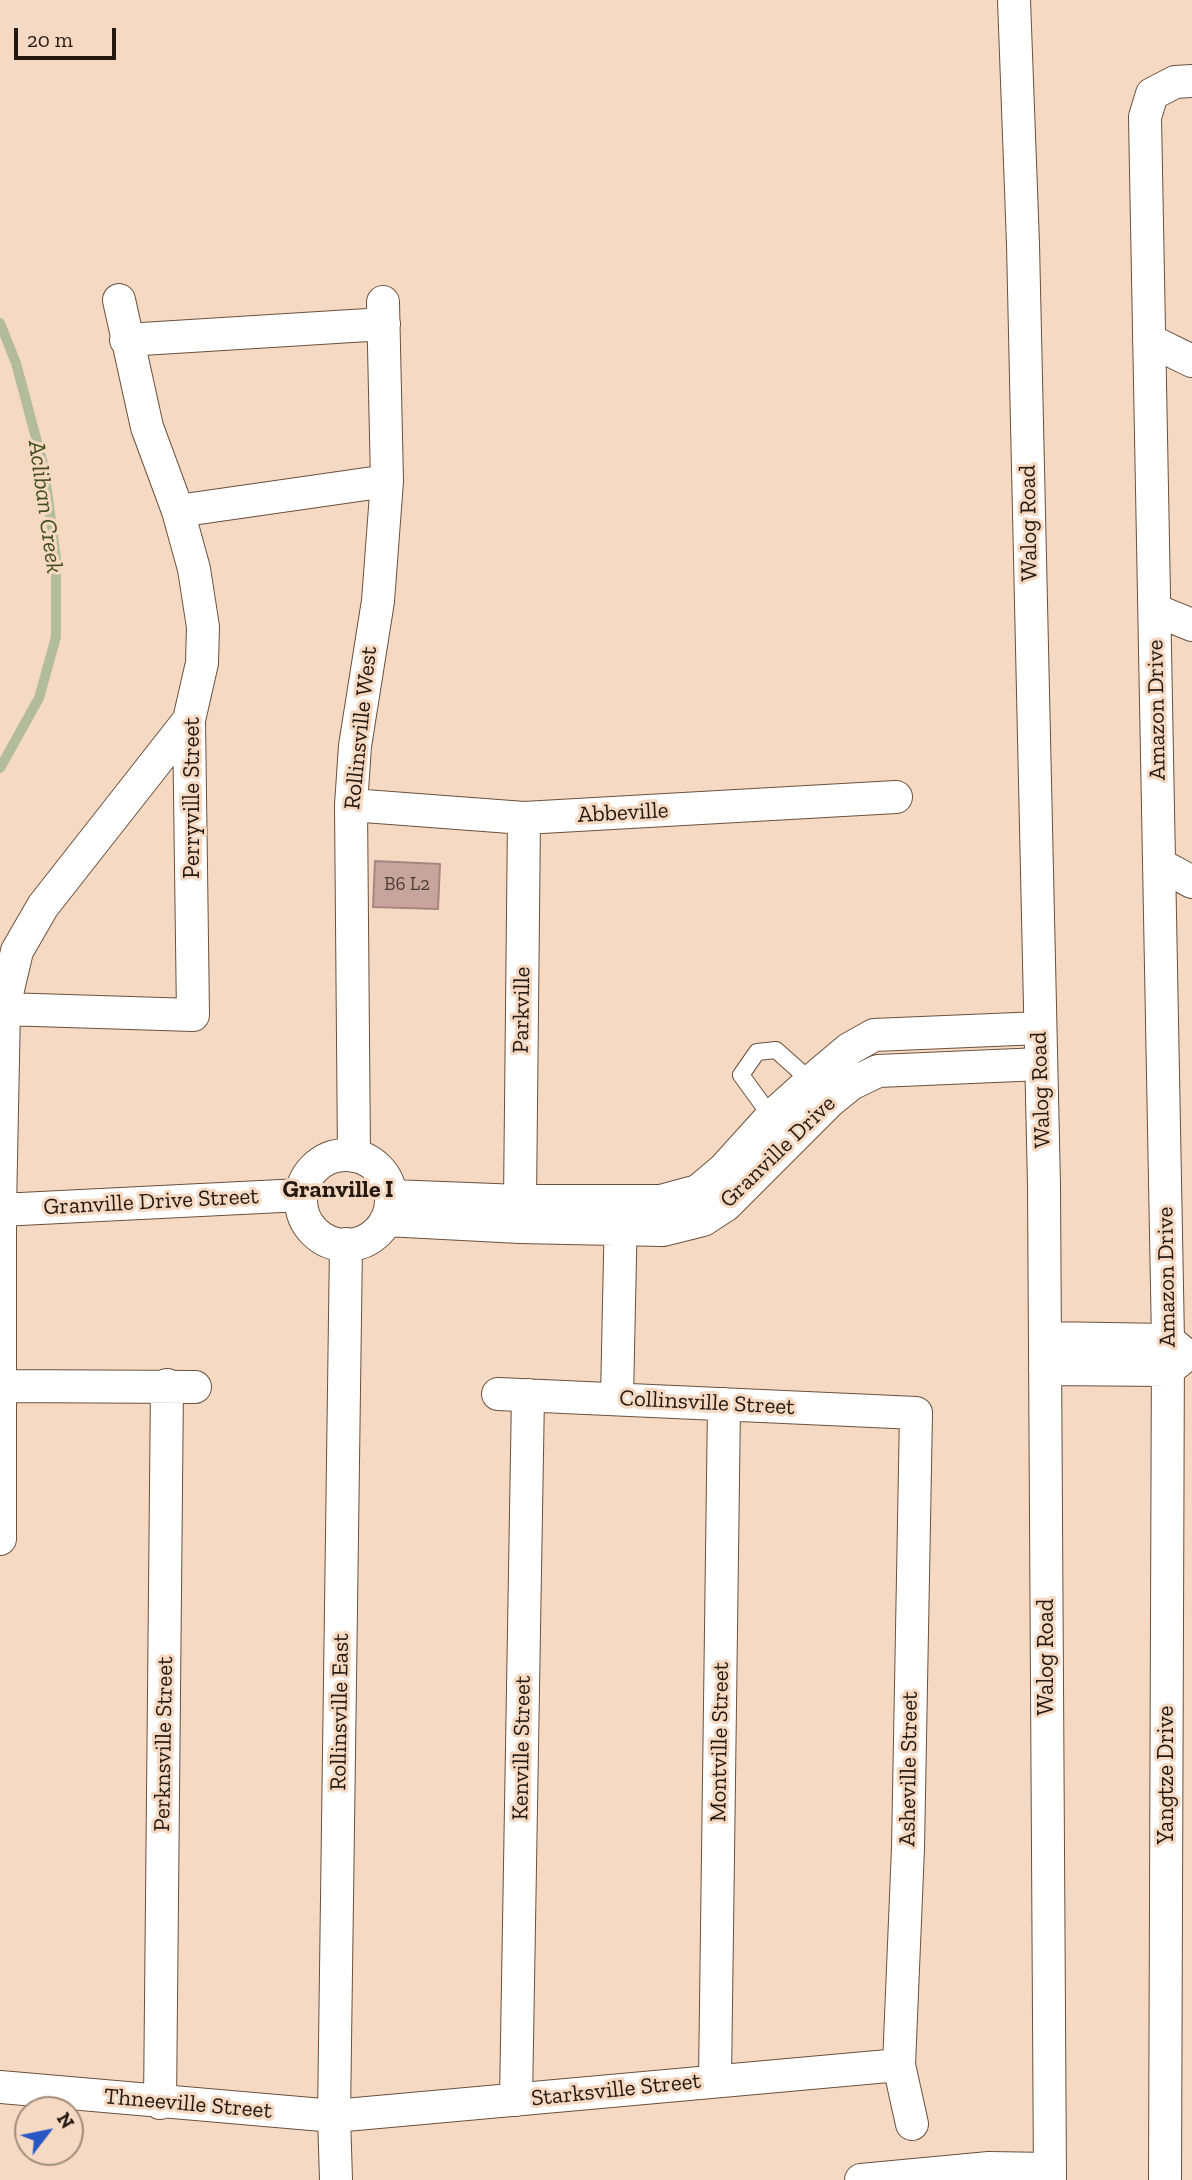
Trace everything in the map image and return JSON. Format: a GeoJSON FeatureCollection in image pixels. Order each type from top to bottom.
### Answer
{"type":"FeatureCollection","features":[{"type":"Feature","properties":{"kind":"street","name":"Walog Road"},"geometry":{"type":"LineString","coordinates":[[1014,0],[1024,271],[1041,1063],[1049,2174]]}},
{"type":"Feature","properties":{"kind":"street","name":"Amazon Drive"},"geometry":{"type":"LineString","coordinates":[[1179,1355],[1179,1187],[1159,864],[1147,104],[1162,87],[1192,81]]}},
{"type":"Feature","properties":{"kind":"street","name":"Perryville Street"},"geometry":{"type":"LineString","coordinates":[[4,1009],[193,1015],[189,720],[202,663],[203,627],[194,569],[178,511],[148,428],[119,300]]}},
{"type":"Feature","properties":{"kind":"street","name":"Rollinsville West"},"geometry":{"type":"LineString","coordinates":[[126,340],[384,313],[387,481],[378,601],[355,747],[351,806],[354,1156]]}},
{"type":"Feature","properties":{"kind":"street"},"geometry":{"type":"LineString","coordinates":[[1149,340],[1192,361]]}},
{"type":"Feature","properties":{"kind":"street"},"geometry":{"type":"LineString","coordinates":[[178,511],[387,481]]}},
{"type":"Feature","properties":{"kind":"street"},"geometry":{"type":"LineString","coordinates":[[1155,610],[1192,625]]}},
{"type":"Feature","properties":{"kind":"street"},"geometry":{"type":"LineString","coordinates":[[0,1539],[0,1210],[4,1009],[18,951],[43,906],[189,720]]}},
{"type":"Feature","properties":{"kind":"street","name":"Abbeville"},"geometry":{"type":"LineString","coordinates":[[351,806],[524,818],[896,797]]}},
{"type":"Feature","properties":{"kind":"street","name":"Parkville"},"geometry":{"type":"LineString","coordinates":[[520,1201],[524,818]]}},
{"type":"Feature","properties":{"kind":"street"},"geometry":{"type":"LineString","coordinates":[[1159,864],[1192,881]]}},
{"type":"Feature","properties":{"kind":"street","name":"Granville Drive"},"geometry":{"type":"LineString","coordinates":[[389,1208],[622,1216],[698,1191],[781,1128],[820,1091],[849,1049],[874,1035],[1040,1028]]}},
{"type":"Feature","properties":{"kind":"street","name":"Granville Drive"},"geometry":{"type":"LineString","coordinates":[[820,1091],[851,1084],[878,1071],[1041,1063]]}},
{"type":"Feature","properties":{"kind":"street"},"geometry":{"type":"LineString","coordinates":[[342,1155],[354,1156],[375,1166],[388,1185],[389,1208],[370,1238],[346,1244],[334,1243],[313,1230],[302,1208],[302,1195],[310,1172],[319,1164],[342,1155]]}},
{"type":"Feature","properties":{"kind":"street","name":"Granville Drive Street"},"geometry":{"type":"LineString","coordinates":[[0,1210],[302,1195]]}},
{"type":"Feature","properties":{"kind":"street","name":"Granville Drive"},"geometry":{"type":"LineString","coordinates":[[389,1208],[520,1201],[622,1216]]}},
{"type":"Feature","properties":{"kind":"street"},"geometry":{"type":"LineString","coordinates":[[617,1398],[622,1216]]}},
{"type":"Feature","properties":{"kind":"street","name":"Rollinsville East"},"geometry":{"type":"LineString","coordinates":[[336,2180],[334,2116],[346,1244]]}},
{"type":"Feature","properties":{"kind":"street"},"geometry":{"type":"LineString","coordinates":[[1045,1353],[1179,1355]]}},
{"type":"Feature","properties":{"kind":"street","name":"Yangtze Drive"},"geometry":{"type":"LineString","coordinates":[[1165,2180],[1178,2076],[1179,1355]]}},
{"type":"Feature","properties":{"kind":"street","name":"Perknsville Street"},"geometry":{"type":"LineString","coordinates":[[1,1386],[181,1386],[160,2103]]}},
{"type":"Feature","properties":{"kind":"street","name":"Collinsville Street"},"geometry":{"type":"LineString","coordinates":[[513,1394],[916,1413]]}},
{"type":"Feature","properties":{"kind":"street","name":"Kenville Street"},"geometry":{"type":"LineString","coordinates":[[513,1394],[516,2100]]}},
{"type":"Feature","properties":{"kind":"street","name":"Montville Street"},"geometry":{"type":"LineString","coordinates":[[715,2079],[724,1404]]}},
{"type":"Feature","properties":{"kind":"street","name":"Asheville Street"},"geometry":{"type":"LineString","coordinates":[[912,2124],[899,2065],[908,1848],[916,1413]]}},
{"type":"Feature","properties":{"kind":"street","name":"Starksville Street"},"geometry":{"type":"LineString","coordinates":[[334,2116],[715,2079],[899,2065]]}},
{"type":"Feature","properties":{"kind":"street","name":"Thneeville Street"},"geometry":{"type":"LineString","coordinates":[[0,2087],[334,2116]]}},
{"type":"Feature","properties":{"kind":"street"},"geometry":{"type":"LineString","coordinates":[[860,2180],[989,2168],[1049,2174]]}},
{"type":"Feature","properties":{"kind":"lane"},"geometry":{"type":"LineString","coordinates":[[781,1128],[741,1075],[757,1052],[776,1050],[820,1091]]}},
{"type":"Feature","properties":{"kind":"building"},"geometry":{"type":"Polygon","coordinates":[[[375,861],[440,864],[438,909],[373,907],[375,861]]]}},
{"type":"Feature","properties":{"kind":"waterway","name":"Acliban Creek"},"geometry":{"type":"LineString","coordinates":[[0,323],[16,363],[44,468],[56,559],[56,637],[39,698],[0,768]]}},
{"type":"Feature","properties":{"kind":"district","name":"Granville I"},"geometry":{"type":"Point","coordinates":[338,1190]}}]}
